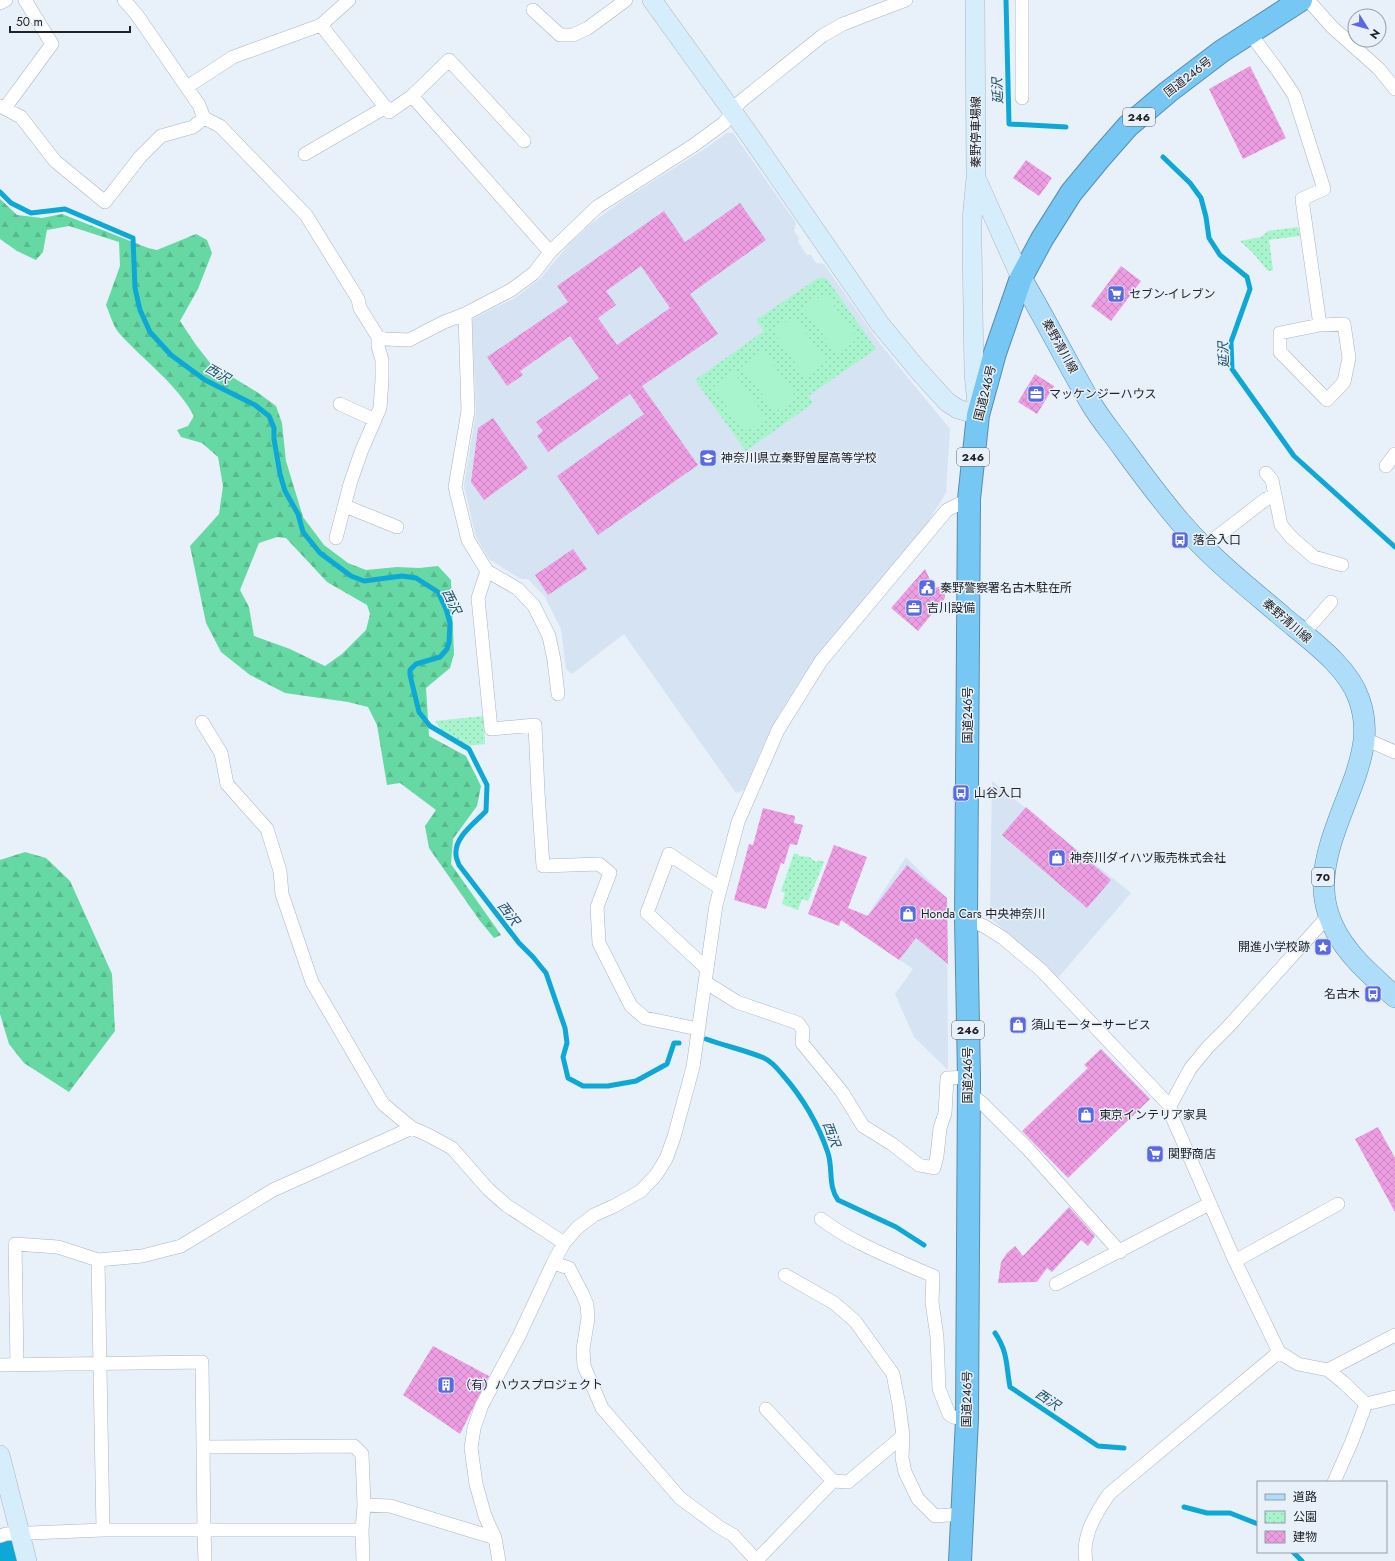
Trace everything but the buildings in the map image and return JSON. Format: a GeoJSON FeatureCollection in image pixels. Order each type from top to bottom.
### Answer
{"type":"FeatureCollection","features":[{"type":"Feature","properties":{"kind":"highway","name":"国道246号"},"geometry":{"type":"LineString","coordinates":[[960,1561],[967,1419],[969,1085],[966,919],[969,499],[978,414],[995,353],[1021,278],[1042,238],[1071,193],[1128,126],[1203,65],[1249,32],[1301,0]]}},
{"type":"Feature","properties":{"kind":"main road","name":"秦野清川線"},"geometry":{"type":"LineString","coordinates":[[1021,278],[1093,406],[1160,497],[1205,548],[1334,662],[1352,682],[1360,700],[1366,726],[1365,739],[1358,767],[1327,855],[1323,877],[1324,898],[1328,916],[1347,948],[1359,963],[1395,997]]}},
{"type":"Feature","properties":{"kind":"street"},"geometry":{"type":"LineString","coordinates":[[0,3],[6,0]]}},
{"type":"Feature","properties":{"kind":"street"},"geometry":{"type":"LineString","coordinates":[[25,0],[52,44],[2,107],[21,117],[55,161],[105,202],[140,157],[161,136],[193,126],[204,118]]}},
{"type":"Feature","properties":{"kind":"street"},"geometry":{"type":"LineString","coordinates":[[124,0],[137,15],[199,105],[204,118],[220,126],[306,215],[358,299],[360,308],[378,337],[378,346],[382,360],[380,408],[361,452],[336,538]]}},
{"type":"Feature","properties":{"kind":"street"},"geometry":{"type":"LineString","coordinates":[[186,87],[233,57],[321,25],[349,0]]}},
{"type":"Feature","properties":{"kind":"street"},"geometry":{"type":"LineString","coordinates":[[533,10],[560,36],[573,35],[588,28],[626,0]]}},
{"type":"Feature","properties":{"kind":"street"},"geometry":{"type":"LineString","coordinates":[[652,0],[733,112],[880,324],[947,402],[958,409],[978,414],[974,373],[972,246],[972,219],[976,178]]}},
{"type":"Feature","properties":{"kind":"street"},"geometry":{"type":"LineString","coordinates":[[378,337],[385,339],[409,340],[512,290],[534,273],[550,252],[597,207],[694,145],[724,123],[740,102],[822,36],[843,24],[906,0]]}},
{"type":"Feature","properties":{"kind":"street","name":"秦野停車場線"},"geometry":{"type":"LineString","coordinates":[[975,0],[976,178],[1021,278]]}},
{"type":"Feature","properties":{"kind":"street"},"geometry":{"type":"LineString","coordinates":[[1022,0],[1022,98]]}},
{"type":"Feature","properties":{"kind":"street"},"geometry":{"type":"LineString","coordinates":[[1308,0],[1332,27],[1379,69],[1395,90]]}},
{"type":"Feature","properties":{"kind":"street"},"geometry":{"type":"LineString","coordinates":[[321,25],[389,112],[412,96],[449,60],[524,141]]}},
{"type":"Feature","properties":{"kind":"street"},"geometry":{"type":"LineString","coordinates":[[1249,32],[1294,95],[1324,189],[1302,199],[1320,325]]}},
{"type":"Feature","properties":{"kind":"street"},"geometry":{"type":"LineString","coordinates":[[412,96],[550,252]]}},
{"type":"Feature","properties":{"kind":"street"},"geometry":{"type":"LineString","coordinates":[[305,154],[386,107]]}},
{"type":"Feature","properties":{"kind":"street"},"geometry":{"type":"LineString","coordinates":[[465,314],[468,411],[455,487],[468,540],[487,571],[518,589],[534,606],[549,636],[554,660],[558,694]]}},
{"type":"Feature","properties":{"kind":"street"},"geometry":{"type":"LineString","coordinates":[[1344,324],[1349,358],[1344,382],[1327,400],[1280,352],[1280,332],[1320,325],[1344,324]]}},
{"type":"Feature","properties":{"kind":"street"},"geometry":{"type":"LineString","coordinates":[[340,404],[375,420]]}},
{"type":"Feature","properties":{"kind":"street"},"geometry":{"type":"LineString","coordinates":[[1386,466],[1395,454]]}},
{"type":"Feature","properties":{"kind":"street"},"geometry":{"type":"LineString","coordinates":[[1266,473],[1272,480],[1281,525],[1296,543],[1314,557],[1342,565]]}},
{"type":"Feature","properties":{"kind":"street"},"geometry":{"type":"LineString","coordinates":[[1205,548],[1214,539],[1266,499],[1275,496]]}},
{"type":"Feature","properties":{"kind":"street"},"geometry":{"type":"LineString","coordinates":[[499,1561],[495,1538],[485,1516],[476,1484],[472,1448],[474,1428],[482,1405],[519,1336],[564,1243],[576,1228],[594,1215],[641,1191],[659,1170],[666,1159],[683,1106],[693,1067],[706,969],[720,888],[738,822],[778,730],[821,661],[947,510],[969,499]]}},
{"type":"Feature","properties":{"kind":"street"},"geometry":{"type":"LineString","coordinates":[[345,506],[397,527]]}},
{"type":"Feature","properties":{"kind":"street"},"geometry":{"type":"LineString","coordinates":[[487,571],[478,598],[491,729],[535,725],[543,866],[599,864],[610,873],[597,907],[599,943],[631,1006],[645,1018],[698,1029]]}},
{"type":"Feature","properties":{"kind":"street"},"geometry":{"type":"LineString","coordinates":[[1303,634],[1331,602]]}},
{"type":"Feature","properties":{"kind":"street"},"geometry":{"type":"LineString","coordinates":[[202,722],[221,753],[227,784],[267,829],[280,871],[282,894],[312,982],[383,1104],[412,1128],[452,1148],[488,1189],[506,1205],[564,1243]]}},
{"type":"Feature","properties":{"kind":"street"},"geometry":{"type":"LineString","coordinates":[[1365,739],[1395,752]]}},
{"type":"Feature","properties":{"kind":"street"},"geometry":{"type":"LineString","coordinates":[[706,969],[647,913],[670,854],[720,888]]}},
{"type":"Feature","properties":{"kind":"street"},"geometry":{"type":"LineString","coordinates":[[1170,1106],[1190,1069],[1207,1048],[1328,916]]}},
{"type":"Feature","properties":{"kind":"street"},"geometry":{"type":"LineString","coordinates":[[966,919],[984,926],[1003,938],[1041,970],[1170,1106],[1173,1119],[1209,1204],[1279,1352],[1298,1364],[1328,1370],[1366,1404]]}},
{"type":"Feature","properties":{"kind":"street"},"geometry":{"type":"LineString","coordinates":[[705,982],[737,1002],[798,1023],[803,1030],[802,1043],[842,1092],[863,1126],[892,1144],[919,1165],[934,1168],[940,1128],[945,1113],[947,1078],[969,1085],[982,1103],[1028,1149],[1120,1252]]}},
{"type":"Feature","properties":{"kind":"street"},"geometry":{"type":"LineString","coordinates":[[17,1364],[15,1244],[58,1247],[98,1260],[142,1256],[181,1246],[273,1190],[412,1128]]}},
{"type":"Feature","properties":{"kind":"street"},"geometry":{"type":"LineString","coordinates":[[1056,1284],[1120,1252],[1209,1204]]}},
{"type":"Feature","properties":{"kind":"street"},"geometry":{"type":"LineString","coordinates":[[1235,1261],[1338,1204]]}},
{"type":"Feature","properties":{"kind":"street"},"geometry":{"type":"LineString","coordinates":[[821,1219],[835,1229],[856,1240],[933,1276],[932,1302],[937,1337],[939,1389],[948,1414],[953,1417],[967,1419]]}},
{"type":"Feature","properties":{"kind":"street"},"geometry":{"type":"LineString","coordinates":[[98,1260],[104,1530]]}},
{"type":"Feature","properties":{"kind":"street"},"geometry":{"type":"LineString","coordinates":[[553,1263],[569,1268],[587,1305],[588,1318],[583,1349],[584,1366],[602,1408],[680,1498],[719,1527],[733,1535],[757,1560],[833,1481]]}},
{"type":"Feature","properties":{"kind":"street"},"geometry":{"type":"LineString","coordinates":[[785,1275],[834,1303],[855,1321],[893,1374],[903,1436],[902,1458],[905,1472],[918,1500],[935,1516],[963,1514]]}},
{"type":"Feature","properties":{"kind":"street"},"geometry":{"type":"LineString","coordinates":[[1328,1370],[1395,1334]]}},
{"type":"Feature","properties":{"kind":"street"},"geometry":{"type":"LineString","coordinates":[[1081,1558],[1089,1530],[1097,1510],[1109,1494],[1279,1352]]}},
{"type":"Feature","properties":{"kind":"street"},"geometry":{"type":"LineString","coordinates":[[0,1365],[202,1362],[205,1561]]}},
{"type":"Feature","properties":{"kind":"street"},"geometry":{"type":"LineString","coordinates":[[1366,1404],[1395,1397]]}},
{"type":"Feature","properties":{"kind":"street"},"geometry":{"type":"LineString","coordinates":[[1334,1481],[1366,1404]]}},
{"type":"Feature","properties":{"kind":"street"},"geometry":{"type":"LineString","coordinates":[[766,1409],[833,1481],[848,1482],[903,1436]]}},
{"type":"Feature","properties":{"kind":"street"},"geometry":{"type":"LineString","coordinates":[[203,1447],[354,1446],[362,1454],[364,1505],[362,1530],[363,1561]]}},
{"type":"Feature","properties":{"kind":"street"},"geometry":{"type":"LineString","coordinates":[[0,1455],[27,1561]]}},
{"type":"Feature","properties":{"kind":"street"},"geometry":{"type":"LineString","coordinates":[[364,1505],[390,1506],[495,1538]]}},
{"type":"Feature","properties":{"kind":"street"},"geometry":{"type":"LineString","coordinates":[[0,1536],[6,1534],[104,1530],[362,1530]]}},
{"type":"Feature","properties":{"kind":"shaded area","name":"神奈川県立秦野曽屋高等学校"},"geometry":{"type":"Polygon","coordinates":[[[727,133],[733,133],[796,223],[794,231],[799,238],[798,242],[807,255],[811,255],[816,263],[824,264],[878,341],[950,429],[946,493],[926,525],[809,667],[781,711],[766,739],[744,790],[736,793],[624,634],[572,674],[566,669],[561,629],[545,597],[528,579],[521,579],[489,559],[476,537],[464,486],[476,412],[472,319],[515,298],[541,278],[570,243],[592,223],[623,200],[703,150],[727,133]]]}},
{"type":"Feature","properties":{"kind":"shaded area"},"geometry":{"type":"Polygon","coordinates":[[[992,781],[1131,893],[1057,979],[1038,959],[990,918],[992,781]]]}},
{"type":"Feature","properties":{"kind":"shaded area"},"geometry":{"type":"Polygon","coordinates":[[[906,857],[947,898],[948,1070],[914,1037],[895,994],[913,969],[857,931],[906,857]]]}},
{"type":"Feature","properties":{"kind":"green space"},"geometry":{"type":"Polygon","coordinates":[[[0,199],[17,215],[42,218],[62,214],[148,248],[157,250],[196,234],[207,240],[212,253],[198,289],[180,321],[211,364],[257,392],[276,406],[282,423],[286,461],[303,517],[324,545],[348,563],[366,570],[397,567],[419,568],[438,566],[451,580],[454,654],[450,668],[426,688],[429,736],[466,756],[481,786],[477,806],[453,839],[451,864],[501,935],[494,938],[480,921],[429,848],[425,826],[436,810],[400,783],[387,785],[377,725],[368,707],[348,702],[285,693],[250,675],[221,652],[206,623],[190,546],[219,514],[223,486],[218,457],[202,443],[181,437],[177,430],[188,426],[194,416],[187,404],[169,383],[119,333],[113,323],[106,305],[120,266],[119,242],[69,226],[47,230],[43,252],[36,260],[17,251],[0,239],[0,199]],[[277,537],[259,543],[240,590],[249,607],[254,636],[290,649],[325,666],[342,654],[366,630],[370,614],[367,605],[327,582],[286,538],[277,537]]]}},
{"type":"Feature","properties":{"kind":"green space"},"geometry":{"type":"Polygon","coordinates":[[[1298,227],[1300,236],[1269,240],[1273,270],[1268,271],[1252,252],[1240,241],[1261,237],[1268,231],[1298,227]]]}},
{"type":"Feature","properties":{"kind":"green space"},"geometry":{"type":"Polygon","coordinates":[[[818,278],[827,279],[876,349],[808,396],[813,403],[746,451],[695,380],[764,331],[756,320],[818,278]]]}},
{"type":"Feature","properties":{"kind":"green space"},"geometry":{"type":"Polygon","coordinates":[[[825,293],[858,339],[837,354],[804,308],[825,293]]]}},
{"type":"Feature","properties":{"kind":"green space"},"geometry":{"type":"Polygon","coordinates":[[[794,316],[826,362],[805,377],[773,331],[794,316]]]}},
{"type":"Feature","properties":{"kind":"green space"},"geometry":{"type":"Polygon","coordinates":[[[764,351],[796,397],[775,412],[742,366],[764,351]]]}},
{"type":"Feature","properties":{"kind":"green space"},"geometry":{"type":"Polygon","coordinates":[[[734,372],[766,418],[745,433],[713,387],[734,372]]]}},
{"type":"Feature","properties":{"kind":"green space"},"geometry":{"type":"Polygon","coordinates":[[[484,716],[485,744],[467,746],[442,731],[435,721],[484,716]]]}},
{"type":"Feature","properties":{"kind":"green space"},"geometry":{"type":"Polygon","coordinates":[[[25,852],[46,858],[70,881],[112,974],[115,1031],[69,1092],[24,1063],[9,1044],[0,1014],[0,860],[25,852]]]}},
{"type":"Feature","properties":{"kind":"green space"},"geometry":{"type":"Polygon","coordinates":[[[794,853],[799,856],[809,857],[816,862],[819,860],[824,862],[808,901],[802,899],[798,910],[782,904],[785,893],[781,891],[794,853]]]}},
{"type":"Feature","properties":{"kind":"waterway","name":"延沢"},"geometry":{"type":"LineString","coordinates":[[1006,0],[1009,124],[1066,127]]}},
{"type":"Feature","properties":{"kind":"waterway","name":"延沢"},"geometry":{"type":"LineString","coordinates":[[1163,157],[1190,183],[1201,198],[1209,238],[1220,255],[1247,277],[1250,289],[1231,342],[1232,369],[1294,456],[1395,547]]}},
{"type":"Feature","properties":{"kind":"waterway","name":"西沢"},"geometry":{"type":"LineString","coordinates":[[0,192],[11,203],[31,213],[65,209],[133,238],[135,288],[140,310],[150,332],[171,355],[205,380],[255,405],[269,416],[274,428],[274,439],[280,474],[285,491],[298,514],[303,532],[320,553],[351,576],[364,581],[402,576],[416,578],[438,592],[446,609],[450,623],[449,642],[447,649],[440,657],[416,664],[410,670],[419,712],[430,726],[469,749],[487,785],[486,811],[471,825],[458,842],[456,857],[459,865],[519,943],[546,973],[565,1028],[567,1043],[563,1057],[568,1078],[583,1086],[608,1086],[636,1081],[667,1064],[674,1043],[679,1043]]}},
{"type":"Feature","properties":{"kind":"waterway","name":"西沢"},"geometry":{"type":"LineString","coordinates":[[706,1039],[757,1055],[767,1059],[774,1065],[790,1083],[820,1131],[828,1153],[833,1189],[838,1200],[896,1227],[924,1245]]}},
{"type":"Feature","properties":{"kind":"waterway","name":"西沢"},"geometry":{"type":"LineString","coordinates":[[995,1333],[1004,1353],[1010,1387],[1098,1446],[1124,1448]]}},
{"type":"Feature","properties":{"kind":"waterway","name":"西沢"},"geometry":{"type":"LineString","coordinates":[[1184,1507],[1207,1513],[1230,1513],[1257,1524]]}},
{"type":"Feature","properties":{"kind":"waterway"},"geometry":{"type":"LineString","coordinates":[[3,1550],[6,1561]]}},
{"type":"Feature","properties":{"kind":"waterway","name":"西沢"},"geometry":{"type":"LineString","coordinates":[[1294,1553],[1302,1561]]}},
{"type":"Feature","properties":{"kind":"place","name":"セブン-イレブン"},"geometry":{"type":"Point","coordinates":[1116,294]}},
{"type":"Feature","properties":{"kind":"place","name":"マッケンジーハウス"},"geometry":{"type":"Point","coordinates":[1036,394]}},
{"type":"Feature","properties":{"kind":"place","name":"神奈川県立秦野曽屋高等学校"},"geometry":{"type":"Point","coordinates":[708,458]}},
{"type":"Feature","properties":{"kind":"place","name":"落合入口"},"geometry":{"type":"Point","coordinates":[1180,540]}},
{"type":"Feature","properties":{"kind":"place","name":"秦野警察署名古木駐在所"},"geometry":{"type":"Point","coordinates":[927,588]}},
{"type":"Feature","properties":{"kind":"place","name":"吉川設備"},"geometry":{"type":"Point","coordinates":[914,608]}},
{"type":"Feature","properties":{"kind":"place","name":"山谷入口"},"geometry":{"type":"Point","coordinates":[961,793]}},
{"type":"Feature","properties":{"kind":"place","name":"神奈川ダイハツ販売株式会社"},"geometry":{"type":"Point","coordinates":[1057,858]}},
{"type":"Feature","properties":{"kind":"place","name":"Honda Cars 中央神奈川"},"geometry":{"type":"Point","coordinates":[908,914]}},
{"type":"Feature","properties":{"kind":"place","name":"開進小学校跡"},"geometry":{"type":"Point","coordinates":[1323,947]}},
{"type":"Feature","properties":{"kind":"place","name":"名古木"},"geometry":{"type":"Point","coordinates":[1373,994]}},
{"type":"Feature","properties":{"kind":"place","name":"須山モーターサービス"},"geometry":{"type":"Point","coordinates":[1018,1025]}},
{"type":"Feature","properties":{"kind":"place","name":"東京インテリア家具"},"geometry":{"type":"Point","coordinates":[1086,1115]}},
{"type":"Feature","properties":{"kind":"place","name":"関野商店"},"geometry":{"type":"Point","coordinates":[1155,1154]}},
{"type":"Feature","properties":{"kind":"place","name":"（有）ハウスプロジェクト"},"geometry":{"type":"Point","coordinates":[446,1385]}}]}
